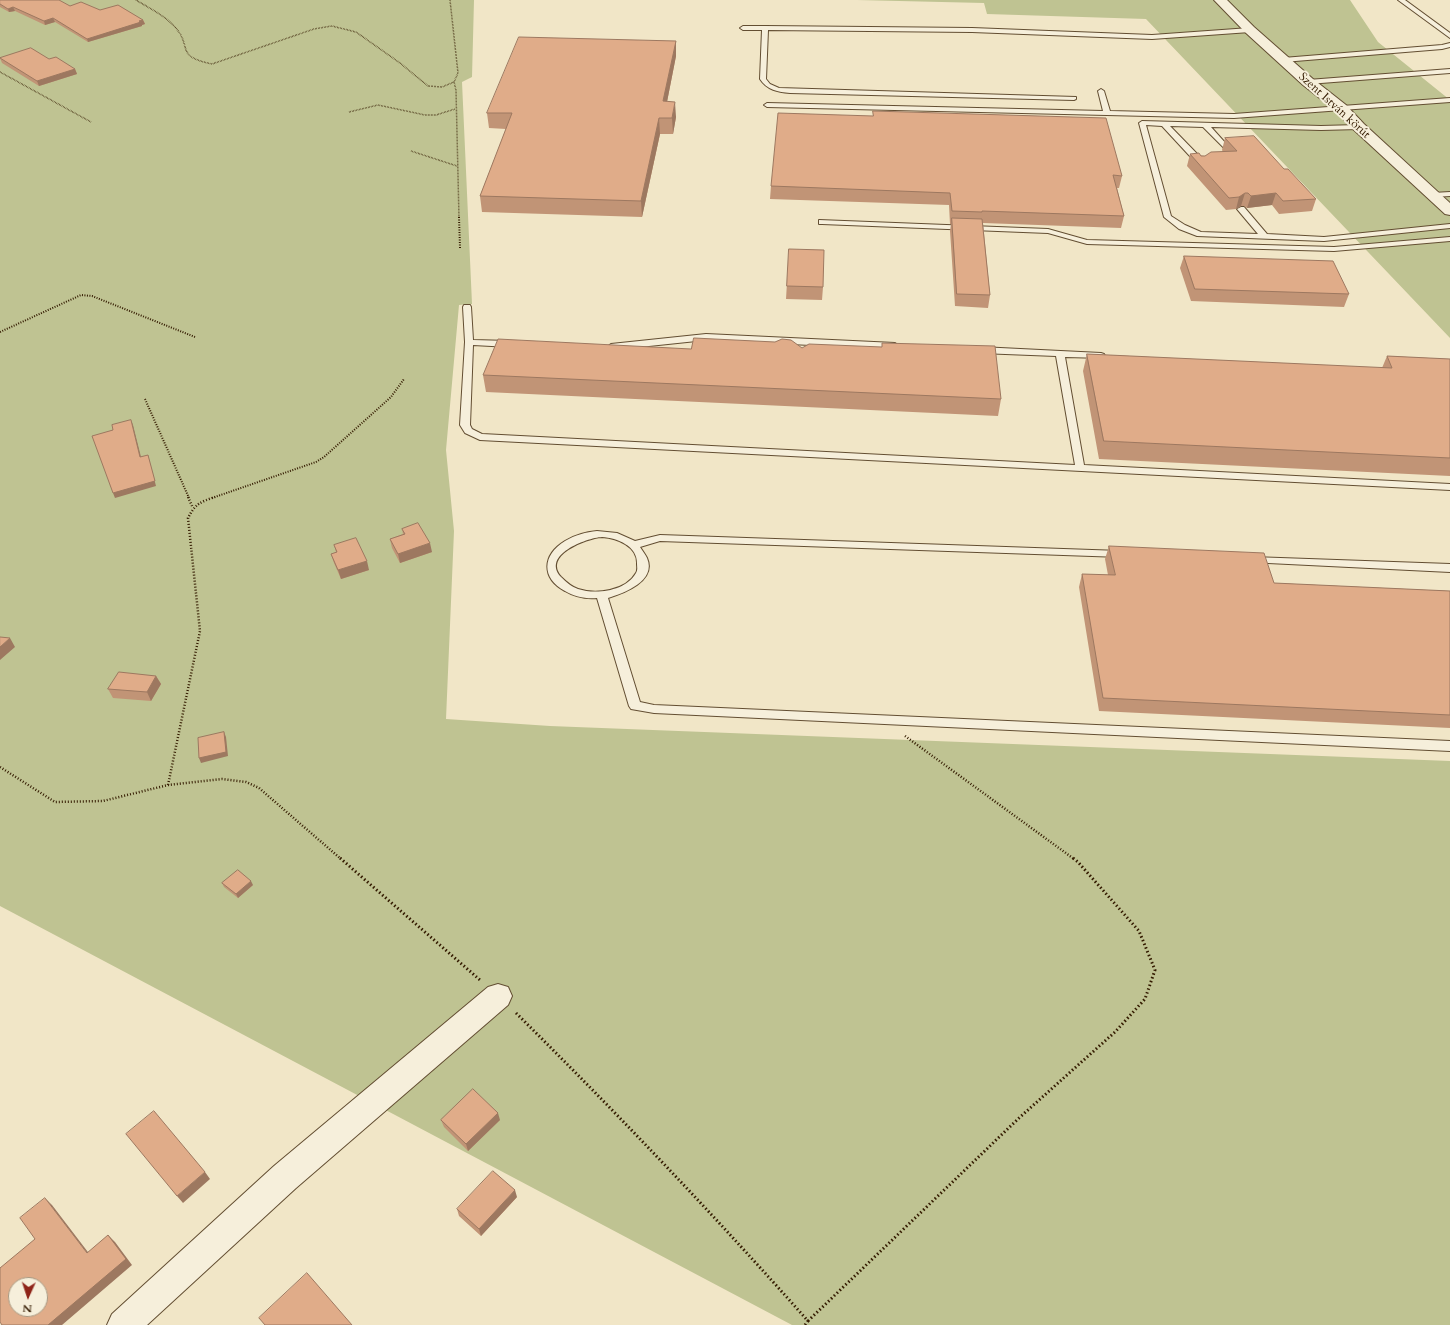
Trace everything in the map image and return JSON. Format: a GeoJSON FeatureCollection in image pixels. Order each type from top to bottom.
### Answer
{"type":"FeatureCollection","features":[{"type":"Feature","properties":{"kind":"street","name":"Szent István körút"},"geometry":{"type":"LineString","coordinates":[[1220,0],[1250,30],[1308,82],[1341,108],[1359,127],[1450,210]]}},
{"type":"Feature","properties":{"kind":"street"},"geometry":{"type":"LineString","coordinates":[[124,1325],[285,1178],[498,996]]}},
{"type":"Feature","properties":{"kind":"lane"},"geometry":{"type":"LineString","coordinates":[[1401,0],[1450,36]]}},
{"type":"Feature","properties":{"kind":"lane"},"geometry":{"type":"LineString","coordinates":[[743,28],[972,30],[1146,37],[1250,30]]}},
{"type":"Feature","properties":{"kind":"lane"},"geometry":{"type":"LineString","coordinates":[[766,28],[763,79],[767,85],[771,87],[790,91],[1074,98]]}},
{"type":"Feature","properties":{"kind":"lane"},"geometry":{"type":"LineString","coordinates":[[1283,60],[1442,47],[1450,45]]}},
{"type":"Feature","properties":{"kind":"lane"},"geometry":{"type":"LineString","coordinates":[[1308,82],[1450,71]]}},
{"type":"Feature","properties":{"kind":"lane"},"geometry":{"type":"LineString","coordinates":[[1101,91],[1107,113]]}},
{"type":"Feature","properties":{"kind":"lane"},"geometry":{"type":"LineString","coordinates":[[967,95],[1002,111]]}},
{"type":"Feature","properties":{"kind":"lane"},"geometry":{"type":"LineString","coordinates":[[1001,96],[1002,111]]}},
{"type":"Feature","properties":{"kind":"lane"},"geometry":{"type":"LineString","coordinates":[[767,105],[1234,116],[1450,100]]}},
{"type":"Feature","properties":{"kind":"lane"},"geometry":{"type":"LineString","coordinates":[[1359,127],[1321,128],[1142,124],[1168,217],[1182,227],[1200,234],[1324,239],[1450,226]]}},
{"type":"Feature","properties":{"kind":"lane"},"geometry":{"type":"LineString","coordinates":[[1164,124],[1202,165]]}},
{"type":"Feature","properties":{"kind":"lane"},"geometry":{"type":"LineString","coordinates":[[1205,125],[1226,147]]}},
{"type":"Feature","properties":{"kind":"lane"},"geometry":{"type":"LineString","coordinates":[[1432,195],[1450,194]]}},
{"type":"Feature","properties":{"kind":"lane"},"geometry":{"type":"LineString","coordinates":[[1241,209],[1265,237]]}},
{"type":"Feature","properties":{"kind":"lane"},"geometry":{"type":"LineString","coordinates":[[822,222],[1048,231],[1087,242],[1303,249],[1350,249],[1450,239]]}},
{"type":"Feature","properties":{"kind":"lane"},"geometry":{"type":"LineString","coordinates":[[467,307],[469,342],[465,425],[468,431],[480,437],[1450,487]]}},
{"type":"Feature","properties":{"kind":"lane"},"geometry":{"type":"LineString","coordinates":[[599,347],[706,337],[903,346]]}},
{"type":"Feature","properties":{"kind":"lane"},"geometry":{"type":"LineString","coordinates":[[469,342],[522,344]]}},
{"type":"Feature","properties":{"kind":"lane"},"geometry":{"type":"LineString","coordinates":[[974,350],[1108,356]]}},
{"type":"Feature","properties":{"kind":"lane"},"geometry":{"type":"LineString","coordinates":[[1060,354],[1080,469]]}},
{"type":"Feature","properties":{"kind":"lane"},"geometry":{"type":"LineString","coordinates":[[597,534],[618,536],[634,545],[640,551],[643,559],[643,567],[640,575],[625,589],[602,596],[577,594],[566,589],[553,575],[552,566],[554,558],[560,550],[568,543],[586,536],[597,534]]}},
{"type":"Feature","properties":{"kind":"lane"},"geometry":{"type":"LineString","coordinates":[[634,545],[660,538],[1134,555]]}},
{"type":"Feature","properties":{"kind":"lane"},"geometry":{"type":"LineString","coordinates":[[1245,559],[1450,568]]}},
{"type":"Feature","properties":{"kind":"lane"},"geometry":{"type":"LineString","coordinates":[[602,596],[635,706],[670,710],[1450,746]]}},
{"type":"Feature","properties":{"kind":"path"},"geometry":{"type":"LineString","coordinates":[[136,0],[171,22],[180,35],[186,52],[192,59],[201,63],[212,64],[314,29],[332,26],[356,32],[400,63],[428,86],[442,87],[454,82]]}},
{"type":"Feature","properties":{"kind":"path"},"geometry":{"type":"LineString","coordinates":[[450,0],[458,73],[454,82],[456,90],[460,248]]}},
{"type":"Feature","properties":{"kind":"path"},"geometry":{"type":"LineString","coordinates":[[0,72],[91,122]]}},
{"type":"Feature","properties":{"kind":"path"},"geometry":{"type":"LineString","coordinates":[[349,112],[378,105],[425,115],[436,115],[456,109]]}},
{"type":"Feature","properties":{"kind":"path"},"geometry":{"type":"LineString","coordinates":[[411,151],[457,166]]}},
{"type":"Feature","properties":{"kind":"path"},"geometry":{"type":"LineString","coordinates":[[0,332],[81,295],[92,296],[195,337]]}},
{"type":"Feature","properties":{"kind":"path"},"geometry":{"type":"LineString","coordinates":[[168,785],[200,631],[188,518],[193,508],[200,502],[316,462],[324,457],[391,397],[404,379]]}},
{"type":"Feature","properties":{"kind":"path"},"geometry":{"type":"LineString","coordinates":[[145,399],[193,508]]}},
{"type":"Feature","properties":{"kind":"path"},"geometry":{"type":"LineString","coordinates":[[805,1325],[1019,1118],[1115,1032],[1146,999],[1155,970],[1139,931],[1078,862],[900,733]]}},
{"type":"Feature","properties":{"kind":"path"},"geometry":{"type":"LineString","coordinates":[[0,767],[55,802],[103,801],[168,785],[222,779],[246,782],[259,788],[498,996],[597,1094],[751,1256],[808,1321]]}},
{"type":"Feature","properties":{"kind":"green space"},"geometry":{"type":"Polygon","coordinates":[[[0,0],[474,0],[472,77],[462,82],[472,304],[459,305],[446,450],[454,531],[446,719],[550,726],[1450,761],[1450,1325],[792,1325],[0,906],[0,0]]]}},
{"type":"Feature","properties":{"kind":"green space"},"geometry":{"type":"Polygon","coordinates":[[[857,0],[1350,0],[1378,42],[1450,100],[1450,338],[1146,19],[987,14],[984,3],[857,0]]]}},
{"type":"Feature","properties":{"kind":"building"},"geometry":{"type":"Polygon","coordinates":[[[0,0],[59,0],[70,6],[81,2],[100,10],[118,5],[143,20],[139,21],[141,22],[87,39],[53,18],[44,21],[13,7],[8,9],[0,4],[0,0]]]}},
{"type":"Feature","properties":{"kind":"building"},"geometry":{"type":"Polygon","coordinates":[[[519,37],[676,41],[663,101],[675,102],[672,118],[659,118],[641,201],[480,196],[512,113],[487,113],[519,37]]]}},
{"type":"Feature","properties":{"kind":"building"},"geometry":{"type":"Polygon","coordinates":[[[31,48],[49,59],[56,57],[75,69],[37,81],[0,58],[31,48]]]}},
{"type":"Feature","properties":{"kind":"building"},"geometry":{"type":"Polygon","coordinates":[[[873,111],[1106,118],[1122,176],[1113,175],[1124,216],[952,211],[950,193],[771,186],[778,113],[873,116],[873,111]]]}},
{"type":"Feature","properties":{"kind":"building"},"geometry":{"type":"Polygon","coordinates":[[[1254,136],[1284,169],[1288,169],[1316,199],[1283,201],[1276,193],[1251,196],[1248,193],[1245,193],[1239,197],[1229,198],[1190,154],[1199,153],[1201,156],[1205,156],[1211,152],[1237,151],[1225,138],[1254,136]]]}},
{"type":"Feature","properties":{"kind":"building"},"geometry":{"type":"Polygon","coordinates":[[[952,218],[982,219],[990,295],[957,294],[952,218]]]}},
{"type":"Feature","properties":{"kind":"building"},"geometry":{"type":"Polygon","coordinates":[[[789,249],[824,250],[823,287],[787,286],[789,249]]]}},
{"type":"Feature","properties":{"kind":"building"},"geometry":{"type":"Polygon","coordinates":[[[1184,256],[1333,261],[1349,294],[1195,289],[1184,256]]]}},
{"type":"Feature","properties":{"kind":"building"},"geometry":{"type":"Polygon","coordinates":[[[694,338],[775,342],[782,339],[791,340],[802,348],[809,344],[882,347],[882,343],[995,346],[1001,399],[483,375],[498,339],[691,349],[694,338]]]}},
{"type":"Feature","properties":{"kind":"building"},"geometry":{"type":"Polygon","coordinates":[[[1087,354],[1392,368],[1387,356],[1450,359],[1450,458],[1104,441],[1087,354]]]}},
{"type":"Feature","properties":{"kind":"building"},"geometry":{"type":"Polygon","coordinates":[[[131,420],[140,457],[148,455],[155,481],[113,493],[92,436],[113,430],[112,425],[131,420]]]}},
{"type":"Feature","properties":{"kind":"building"},"geometry":{"type":"Polygon","coordinates":[[[418,523],[430,543],[398,554],[390,539],[405,534],[402,529],[418,523]]]}},
{"type":"Feature","properties":{"kind":"building"},"geometry":{"type":"Polygon","coordinates":[[[356,538],[367,561],[338,570],[331,554],[337,552],[334,545],[356,538]]]}},
{"type":"Feature","properties":{"kind":"building"},"geometry":{"type":"Polygon","coordinates":[[[1109,546],[1264,553],[1274,583],[1450,591],[1450,715],[1103,698],[1082,574],[1115,575],[1109,546]]]}},
{"type":"Feature","properties":{"kind":"building"},"geometry":{"type":"Polygon","coordinates":[[[0,637],[10,638],[0,647],[0,637]]]}},
{"type":"Feature","properties":{"kind":"building"},"geometry":{"type":"Polygon","coordinates":[[[119,672],[156,676],[147,692],[108,689],[119,672]]]}},
{"type":"Feature","properties":{"kind":"building"},"geometry":{"type":"Polygon","coordinates":[[[224,732],[226,752],[199,758],[198,738],[224,732]]]}},
{"type":"Feature","properties":{"kind":"building"},"geometry":{"type":"Polygon","coordinates":[[[238,870],[251,881],[236,894],[222,883],[238,870]]]}},
{"type":"Feature","properties":{"kind":"building"},"geometry":{"type":"Polygon","coordinates":[[[473,1089],[498,1113],[466,1144],[441,1120],[473,1089]]]}},
{"type":"Feature","properties":{"kind":"building"},"geometry":{"type":"Polygon","coordinates":[[[154,1111],[205,1172],[177,1196],[126,1134],[154,1111]]]}},
{"type":"Feature","properties":{"kind":"building"},"geometry":{"type":"Polygon","coordinates":[[[493,1171],[515,1190],[479,1229],[457,1209],[493,1171]]]}},
{"type":"Feature","properties":{"kind":"building"},"geometry":{"type":"Polygon","coordinates":[[[45,1198],[87,1253],[108,1235],[126,1259],[48,1325],[2,1325],[0,1322],[0,1268],[35,1239],[20,1218],[45,1198]]]}},
{"type":"Feature","properties":{"kind":"building"},"geometry":{"type":"Polygon","coordinates":[[[307,1273],[352,1325],[265,1325],[259,1318],[307,1273]]]}}]}
